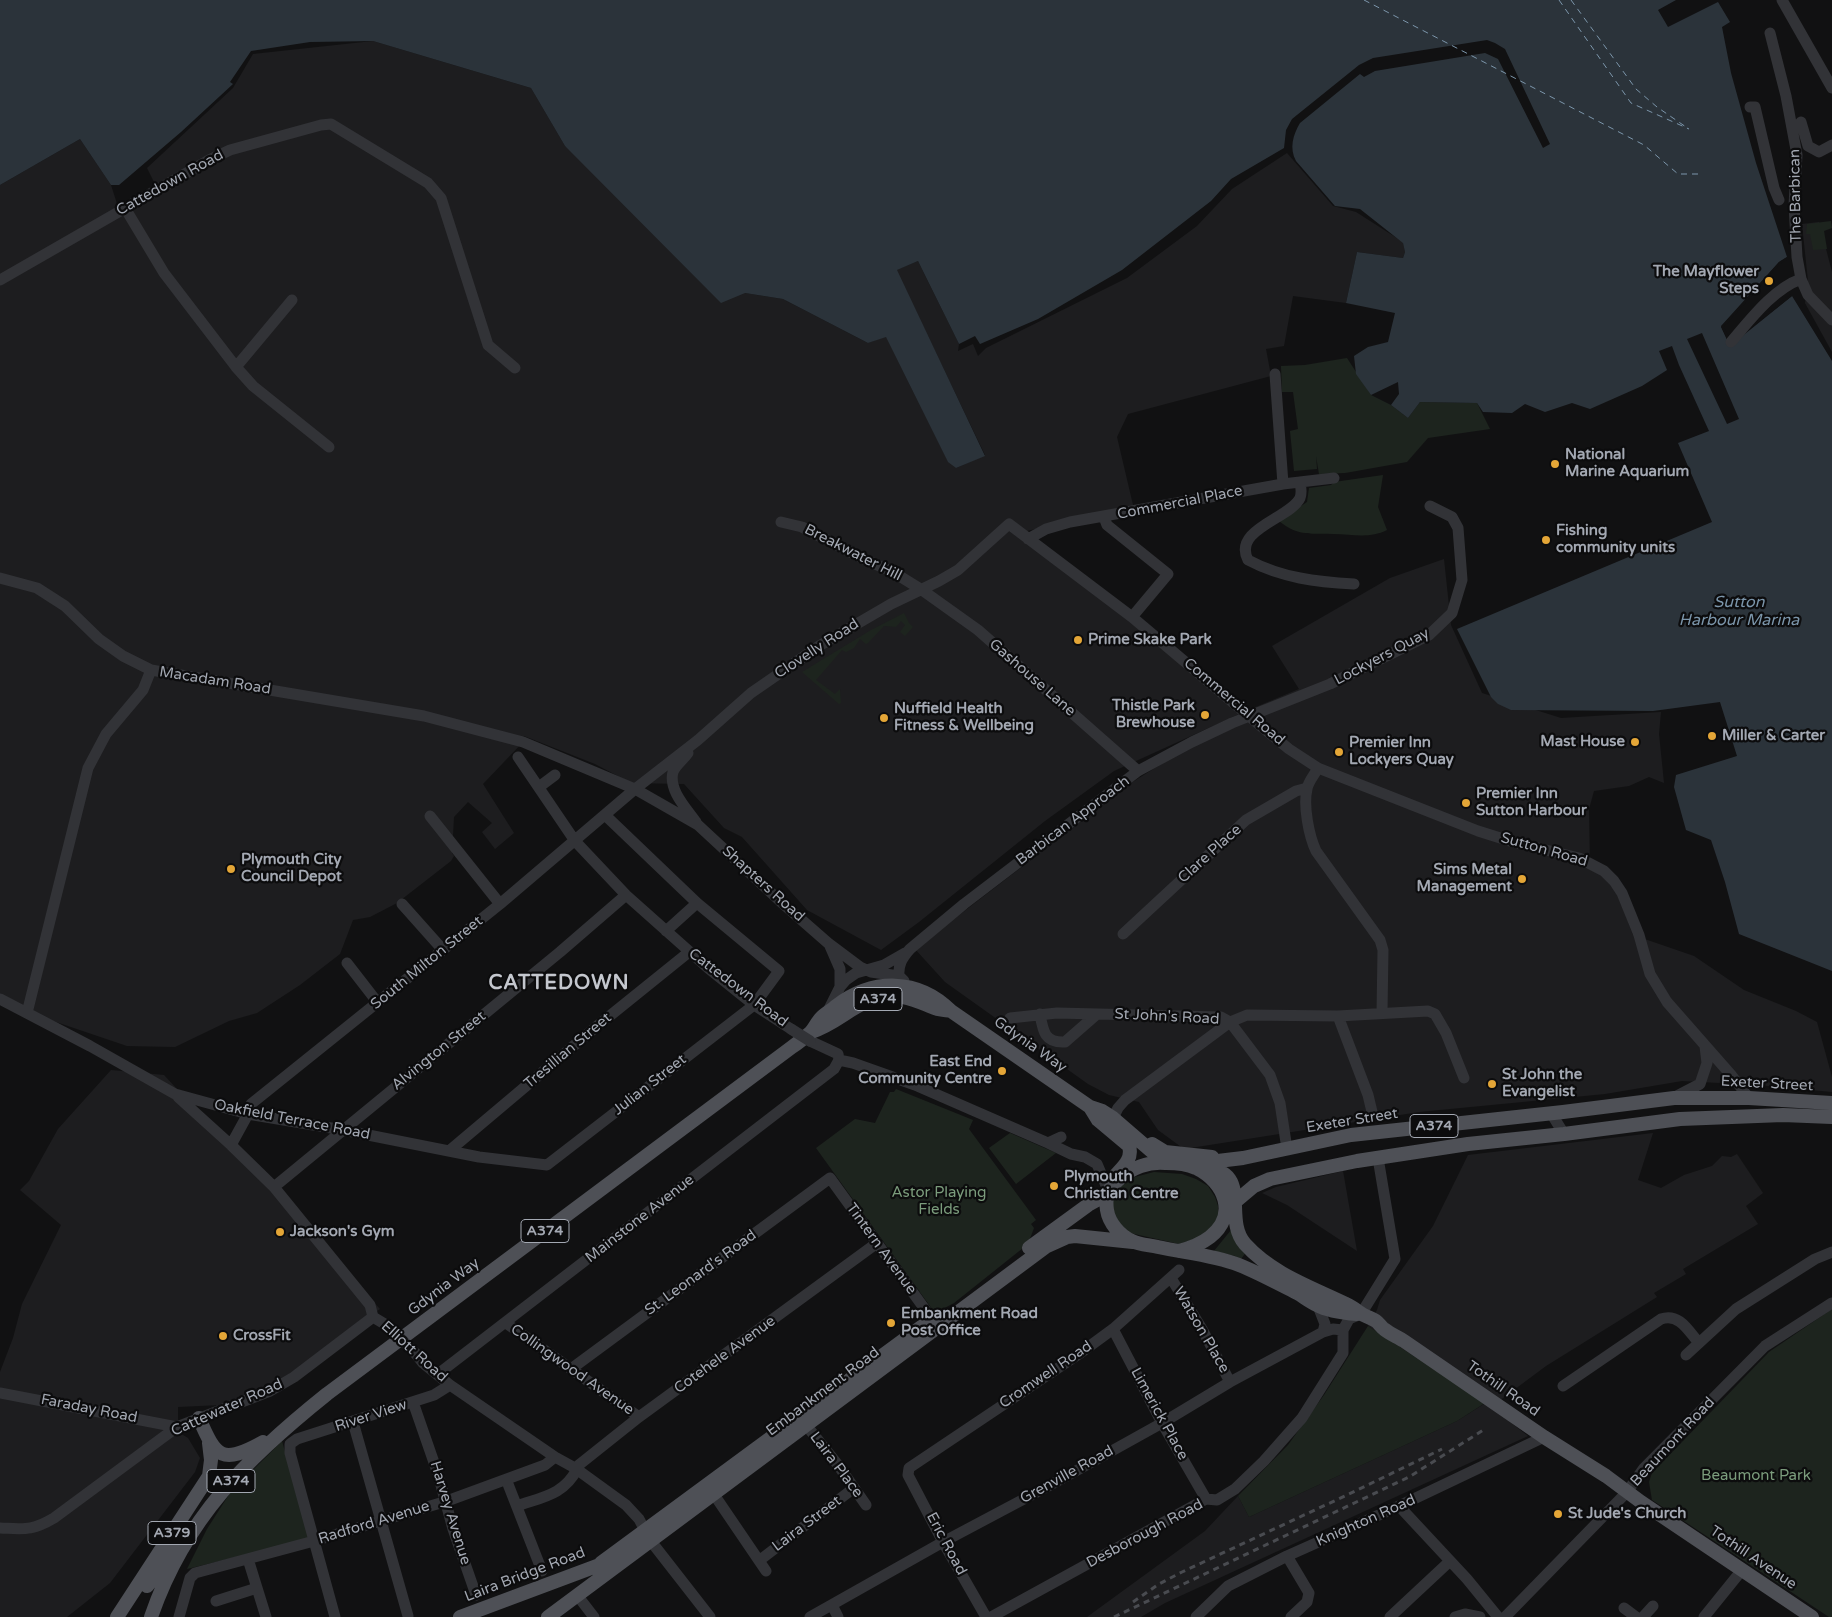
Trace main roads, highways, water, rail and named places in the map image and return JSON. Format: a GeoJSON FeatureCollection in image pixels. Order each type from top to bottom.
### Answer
{"type":"FeatureCollection","features":[{"type":"Feature","properties":{"kind":"main road","name":"Gdynia Way"},"geometry":{"type":"LineString","coordinates":[[152,1617],[162,1587],[188,1537],[234,1477],[280,1431],[326,1394],[811,1032],[821,1018],[851,996],[875,988],[896,986],[914,988],[940,999],[951,1011],[1090,1108],[1102,1111],[1113,1118],[1164,1162]]}},
{"type":"Feature","properties":{"kind":"main road","name":"Gdynia Way"},"geometry":{"type":"LineString","coordinates":[[811,1032],[826,1027],[854,1007],[880,998],[915,1000],[934,1008],[951,1011]]}},
{"type":"Feature","properties":{"kind":"main road","name":"Exeter Street"},"geometry":{"type":"LineString","coordinates":[[1192,1167],[1351,1135],[1674,1098],[1749,1098],[1832,1103]]}},
{"type":"Feature","properties":{"kind":"main road"},"geometry":{"type":"LineString","coordinates":[[1749,1098],[1783,1116]]}},
{"type":"Feature","properties":{"kind":"main road","name":"Gdynia Way"},"geometry":{"type":"LineString","coordinates":[[1090,1108],[1098,1120],[1125,1141],[1130,1150],[1127,1163],[1113,1178],[1109,1190]]}},
{"type":"Feature","properties":{"kind":"main road","name":"Exeter Street"},"geometry":{"type":"LineString","coordinates":[[1226,1214],[1254,1186],[1270,1179],[1339,1164],[1468,1144],[1680,1119],[1783,1116],[1832,1117]]}},
{"type":"Feature","properties":{"kind":"main road","name":"A374"},"geometry":{"type":"LineString","coordinates":[[1130,1131],[1135,1132],[1165,1152],[1187,1156],[1243,1158]]}},
{"type":"Feature","properties":{"kind":"main road"},"geometry":{"type":"LineString","coordinates":[[1164,1162],[1192,1167],[1210,1178],[1220,1188],[1226,1204],[1226,1214],[1223,1222],[1211,1237],[1197,1245],[1179,1251],[1133,1242],[1111,1222],[1108,1213],[1109,1190],[1130,1171],[1151,1164],[1164,1162]]}},
{"type":"Feature","properties":{"kind":"main road","name":"Tothill Road"},"geometry":{"type":"LineString","coordinates":[[1192,1167],[1215,1169],[1228,1177],[1232,1184],[1236,1202],[1237,1226],[1240,1237],[1262,1260],[1279,1272],[1348,1304],[1361,1314],[1376,1321],[1385,1330],[1412,1346],[1544,1438],[1606,1476],[1627,1492]]}},
{"type":"Feature","properties":{"kind":"main road","name":"Embankment Road"},"geometry":{"type":"LineString","coordinates":[[548,1617],[628,1556],[647,1536],[932,1319],[1109,1190]]}},
{"type":"Feature","properties":{"kind":"main road","name":"Embankment Road"},"geometry":{"type":"LineString","coordinates":[[602,1563],[713,1493],[1047,1246],[1067,1237],[1075,1236],[1133,1242]]}},
{"type":"Feature","properties":{"kind":"main road","name":"Tothill Road"},"geometry":{"type":"LineString","coordinates":[[1179,1251],[1221,1259],[1241,1266],[1299,1294],[1318,1306],[1361,1314]]}},
{"type":"Feature","properties":{"kind":"main road","name":"A379"},"geometry":{"type":"LineString","coordinates":[[118,1617],[209,1476],[211,1460],[209,1443],[199,1418]]}},
{"type":"Feature","properties":{"kind":"main road"},"geometry":{"type":"LineString","coordinates":[[209,1443],[213,1449],[222,1454],[235,1454],[260,1443],[280,1431]]}},
{"type":"Feature","properties":{"kind":"main road","name":"Tothill Avenue"},"geometry":{"type":"LineString","coordinates":[[1627,1492],[1812,1617]]}},
{"type":"Feature","properties":{"kind":"main road","name":"A379"},"geometry":{"type":"LineString","coordinates":[[118,1617],[188,1537]]}},
{"type":"Feature","properties":{"kind":"main road"},"geometry":{"type":"LineString","coordinates":[[602,1563],[628,1556]]}},
{"type":"Feature","properties":{"kind":"main road","name":"Laira Bridge Road"},"geometry":{"type":"LineString","coordinates":[[460,1617],[602,1563]]}},
{"type":"Feature","properties":{"kind":"water","name":"Sutton Harbour Marina"},"geometry":{"type":"Polygon","coordinates":[[[0,0],[1676,0],[1658,10],[1668,27],[1718,2],[1730,22],[1722,27],[1731,73],[1756,163],[1787,257],[1779,262],[1721,327],[1727,340],[1735,342],[1792,296],[1832,361],[1832,971],[1739,934],[1711,840],[1686,830],[1674,787],[1676,775],[1737,756],[1720,702],[1653,711],[1511,710],[1498,704],[1491,697],[1457,629],[1712,522],[1678,443],[1709,431],[1672,346],[1659,351],[1667,370],[1642,386],[1590,409],[1572,403],[1545,412],[1525,404],[1512,413],[1483,412],[1477,403],[1420,402],[1408,418],[1391,405],[1399,394],[1398,382],[1371,395],[1356,374],[1354,356],[1368,347],[1388,342],[1395,313],[1346,303],[1357,252],[1403,258],[1405,252],[1403,243],[1360,209],[1335,206],[1296,161],[1292,146],[1295,132],[1300,123],[1360,74],[1364,77],[1375,71],[1485,53],[1498,59],[1543,148],[1550,144],[1505,49],[1495,43],[1487,40],[1373,58],[1359,65],[1292,119],[1286,130],[1284,148],[1231,179],[1211,201],[1122,270],[1038,319],[980,344],[975,336],[959,344],[918,261],[897,270],[985,456],[956,468],[948,462],[886,337],[868,343],[783,299],[745,293],[721,303],[565,146],[531,88],[373,41],[310,42],[251,51],[230,82],[233,84],[119,185],[111,185],[80,139],[0,185],[0,0]],[[1702,333],[1687,339],[1727,424],[1739,419],[1702,333]]]}},
{"type":"Feature","properties":{"kind":"railway"},"geometry":{"type":"LineString","coordinates":[[1114,1617],[1409,1477],[1485,1429]]}},
{"type":"Feature","properties":{"kind":"railway"},"geometry":{"type":"LineString","coordinates":[[1133,1602],[1159,1584],[1182,1572],[1442,1449]]}},
{"type":"Feature","properties":{"kind":"place","name":"The Mayflower Steps"},"geometry":{"type":"Point","coordinates":[1769,281]}},
{"type":"Feature","properties":{"kind":"place","name":"National Marine Aquarium"},"geometry":{"type":"Point","coordinates":[1555,464]}},
{"type":"Feature","properties":{"kind":"place","name":"Fishing community units"},"geometry":{"type":"Point","coordinates":[1546,540]}},
{"type":"Feature","properties":{"kind":"place","name":"Prime Skake Park"},"geometry":{"type":"Point","coordinates":[1078,640]}},
{"type":"Feature","properties":{"kind":"place","name":"Thistle Park Brewhouse"},"geometry":{"type":"Point","coordinates":[1205,715]}},
{"type":"Feature","properties":{"kind":"place","name":"Nuffield Health Fitness & Wellbeing"},"geometry":{"type":"Point","coordinates":[884,718]}},
{"type":"Feature","properties":{"kind":"place","name":"Miller & Carter"},"geometry":{"type":"Point","coordinates":[1712,736]}},
{"type":"Feature","properties":{"kind":"place","name":"Mast House"},"geometry":{"type":"Point","coordinates":[1635,742]}},
{"type":"Feature","properties":{"kind":"place","name":"Premier Inn Lockyers Quay"},"geometry":{"type":"Point","coordinates":[1339,752]}},
{"type":"Feature","properties":{"kind":"place","name":"Premier Inn Sutton Harbour"},"geometry":{"type":"Point","coordinates":[1466,803]}},
{"type":"Feature","properties":{"kind":"place","name":"Plymouth City Council Depot"},"geometry":{"type":"Point","coordinates":[231,869]}},
{"type":"Feature","properties":{"kind":"place","name":"Sims Metal Management"},"geometry":{"type":"Point","coordinates":[1522,879]}},
{"type":"Feature","properties":{"kind":"place","name":"East End Community Centre"},"geometry":{"type":"Point","coordinates":[1002,1071]}},
{"type":"Feature","properties":{"kind":"place","name":"St John the Evangelist"},"geometry":{"type":"Point","coordinates":[1492,1084]}},
{"type":"Feature","properties":{"kind":"place","name":"Plymouth Christian Centre"},"geometry":{"type":"Point","coordinates":[1054,1186]}},
{"type":"Feature","properties":{"kind":"place","name":"Jackson's Gym"},"geometry":{"type":"Point","coordinates":[280,1232]}},
{"type":"Feature","properties":{"kind":"place","name":"Embankment Road Post Office"},"geometry":{"type":"Point","coordinates":[891,1323]}},
{"type":"Feature","properties":{"kind":"place","name":"CrossFit"},"geometry":{"type":"Point","coordinates":[223,1336]}},
{"type":"Feature","properties":{"kind":"place","name":"St Jude's Church"},"geometry":{"type":"Point","coordinates":[1558,1514]}},
{"type":"Feature","properties":{"kind":"district","name":"CATTEDOWN"},"geometry":{"type":"Point","coordinates":[559,984]}},
{"type":"Feature","properties":{"kind":"park label","name":"Astor Playing Fields"},"geometry":{"type":"Point","coordinates":[939,1202]}},
{"type":"Feature","properties":{"kind":"park label","name":"Beaumont Park"},"geometry":{"type":"Point","coordinates":[1756,1476]}}]}
